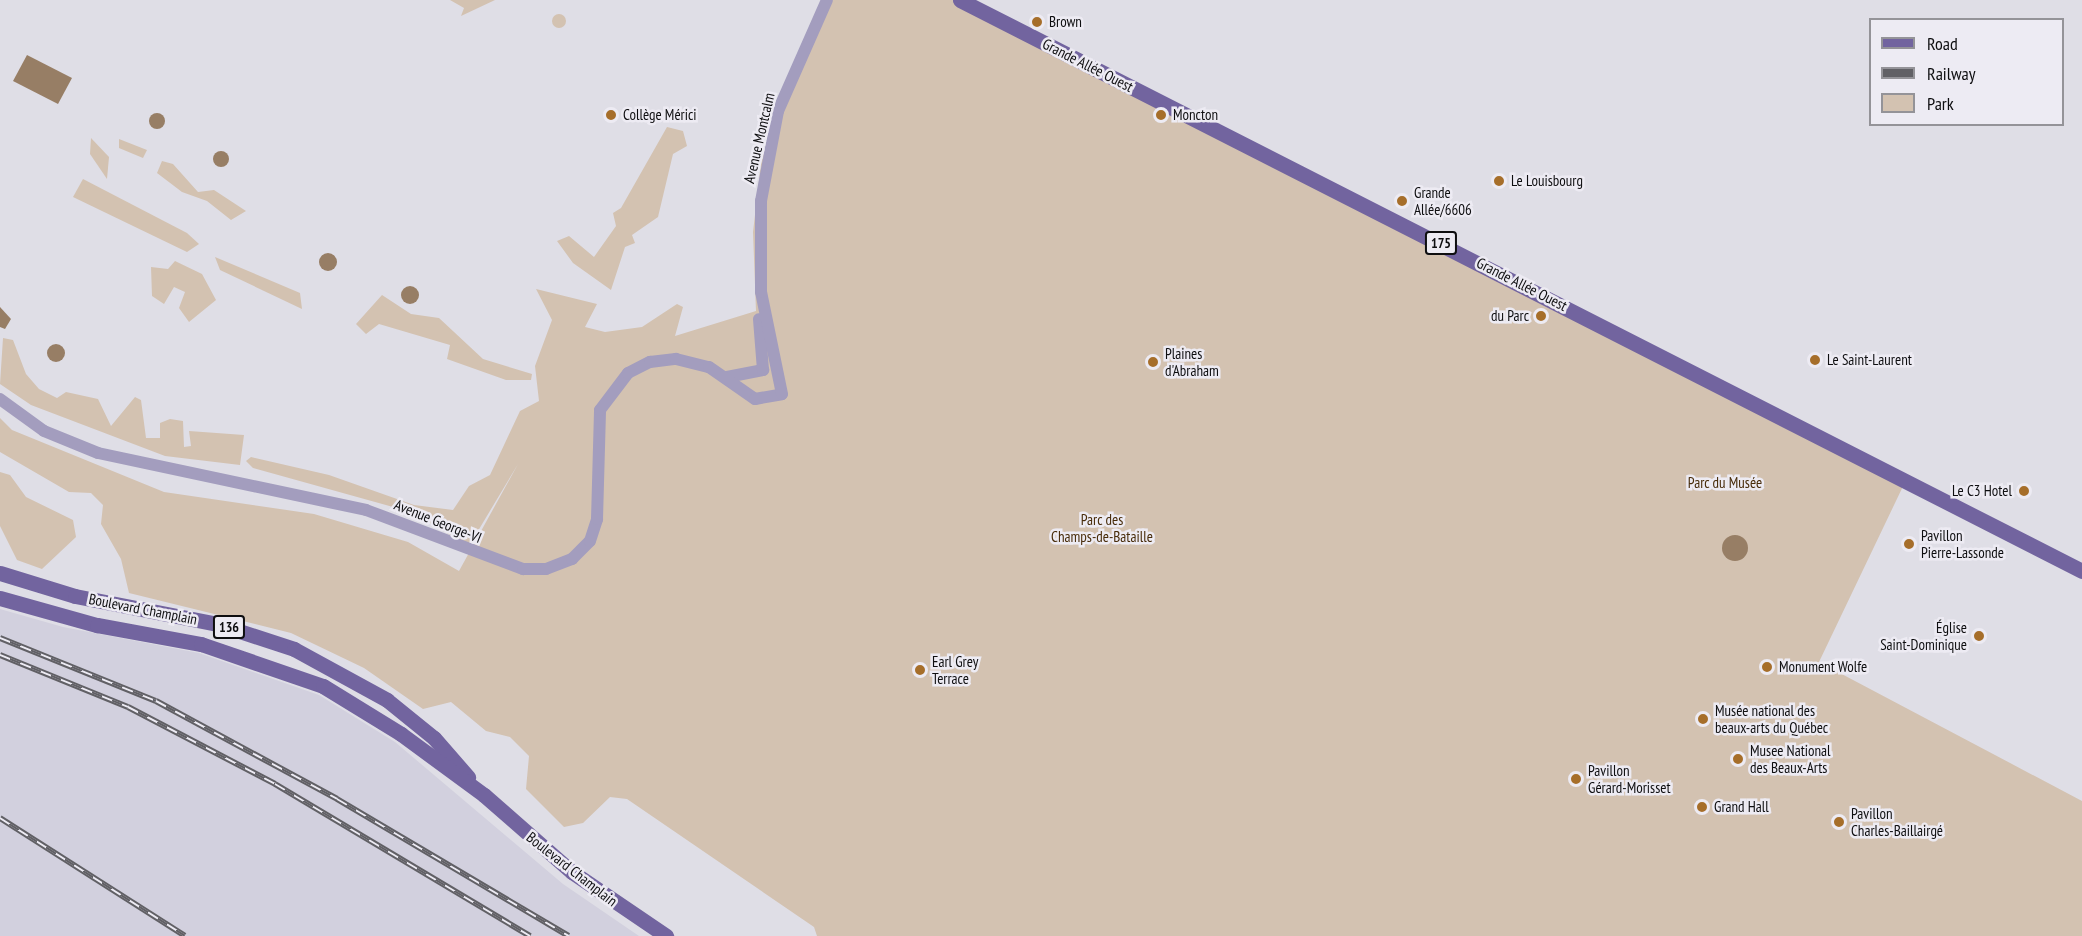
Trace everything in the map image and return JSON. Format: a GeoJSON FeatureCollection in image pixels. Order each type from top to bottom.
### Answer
{"type":"FeatureCollection","features":[{"type":"Feature","properties":{"kind":"main road","name":"Grande Allée Ouest"},"geometry":{"type":"LineString","coordinates":[[960,0],[2082,571]]}},
{"type":"Feature","properties":{"kind":"main road","name":"Boulevard Champlain"},"geometry":{"type":"LineString","coordinates":[[0,573],[75,596],[218,624],[294,649],[360,683],[414,720],[484,795],[572,872],[666,936]]}},
{"type":"Feature","properties":{"kind":"main road","name":"Boulevard Champlain"},"geometry":{"type":"LineString","coordinates":[[0,598],[76,621],[201,644],[284,669],[349,700],[484,795]]}},
{"type":"Feature","properties":{"kind":"street","name":"Avenue Montcalm"},"geometry":{"type":"LineString","coordinates":[[727,377],[763,370],[758,240],[770,146],[794,69],[827,0]]}},
{"type":"Feature","properties":{"kind":"street","name":"Avenue Montcalm"},"geometry":{"type":"LineString","coordinates":[[761,292],[782,394]]}},
{"type":"Feature","properties":{"kind":"street","name":"Avenue George-VI"},"geometry":{"type":"LineString","coordinates":[[0,399],[44,431],[98,453],[366,510],[507,565],[536,569],[572,559],[595,530],[597,425],[616,383],[650,362],[676,359],[727,377],[755,399],[782,394]]}},
{"type":"Feature","properties":{"kind":"shaded area"},"geometry":{"type":"Polygon","coordinates":[[[27,55],[72,78],[58,104],[13,81],[27,55]]]}},
{"type":"Feature","properties":{"kind":"shaded area"},"geometry":{"type":"Polygon","coordinates":[[[157,113],[163,115],[165,121],[163,127],[157,129],[151,127],[149,121],[151,115],[157,113]]]}},
{"type":"Feature","properties":{"kind":"shaded area"},"geometry":{"type":"Polygon","coordinates":[[[221,151],[227,153],[229,159],[227,165],[221,167],[215,165],[213,159],[215,153],[221,151]]]}},
{"type":"Feature","properties":{"kind":"shaded area"},"geometry":{"type":"Polygon","coordinates":[[[328,253],[334,256],[337,262],[334,268],[328,271],[322,268],[319,262],[322,256],[328,253]]]}},
{"type":"Feature","properties":{"kind":"shaded area"},"geometry":{"type":"Polygon","coordinates":[[[410,286],[416,289],[419,295],[416,301],[410,304],[404,301],[401,295],[404,289],[410,286]]]}},
{"type":"Feature","properties":{"kind":"shaded area"},"geometry":{"type":"Polygon","coordinates":[[[0,307],[11,319],[5,329],[0,327],[0,307]]]}},
{"type":"Feature","properties":{"kind":"shaded area"},"geometry":{"type":"Polygon","coordinates":[[[56,344],[62,347],[65,353],[62,359],[56,362],[50,359],[47,353],[50,347],[56,344]]]}},
{"type":"Feature","properties":{"kind":"shaded area"},"geometry":{"type":"Polygon","coordinates":[[[1735,535],[1744,539],[1748,548],[1744,557],[1735,561],[1726,557],[1722,548],[1726,539],[1735,535]]]}},
{"type":"Feature","properties":{"kind":"shaded area"},"geometry":{"type":"Polygon","coordinates":[[[0,609],[63,627],[199,653],[319,695],[395,742],[563,884],[639,936],[0,936],[0,609]]]}},
{"type":"Feature","properties":{"kind":"green space"},"geometry":{"type":"Polygon","coordinates":[[[450,0],[495,0],[461,16],[464,8],[450,0]]]}},
{"type":"Feature","properties":{"kind":"green space","name":"Parc des Champs-de-Bataille"},"geometry":{"type":"Polygon","coordinates":[[[831,0],[967,0],[1906,480],[1819,662],[2082,801],[2082,936],[817,936],[814,927],[627,799],[610,797],[583,823],[564,827],[526,789],[529,756],[510,737],[486,731],[451,702],[423,709],[364,668],[291,633],[129,593],[121,559],[101,524],[103,505],[91,493],[69,492],[0,452],[0,418],[12,430],[164,492],[314,514],[408,542],[459,571],[518,464],[469,546],[411,512],[253,468],[246,461],[251,457],[329,475],[414,505],[453,510],[469,486],[490,475],[520,411],[539,401],[535,366],[552,320],[536,289],[597,304],[585,327],[605,332],[642,327],[677,304],[683,307],[675,336],[756,311],[753,232],[761,163],[780,105],[831,0]]]}},
{"type":"Feature","properties":{"kind":"green space"},"geometry":{"type":"Polygon","coordinates":[[[559,14],[564,16],[566,21],[564,26],[559,28],[554,26],[552,21],[554,16],[559,14]]]}},
{"type":"Feature","properties":{"kind":"green space"},"geometry":{"type":"Polygon","coordinates":[[[667,127],[683,131],[687,146],[673,154],[658,217],[632,235],[635,243],[625,247],[611,290],[573,263],[557,241],[569,236],[594,257],[616,226],[613,213],[621,208],[667,127]]]}},
{"type":"Feature","properties":{"kind":"green space"},"geometry":{"type":"Polygon","coordinates":[[[91,138],[109,157],[107,179],[90,154],[91,138]]]}},
{"type":"Feature","properties":{"kind":"green space"},"geometry":{"type":"Polygon","coordinates":[[[119,139],[147,150],[143,158],[119,148],[119,139]]]}},
{"type":"Feature","properties":{"kind":"green space"},"geometry":{"type":"Polygon","coordinates":[[[162,161],[173,164],[198,192],[214,190],[246,211],[231,220],[207,201],[182,192],[157,173],[162,161]]]}},
{"type":"Feature","properties":{"kind":"green space"},"geometry":{"type":"Polygon","coordinates":[[[83,179],[187,233],[199,244],[187,252],[73,197],[83,179]]]}},
{"type":"Feature","properties":{"kind":"green space"},"geometry":{"type":"Polygon","coordinates":[[[215,257],[300,293],[302,309],[220,270],[215,257]]]}},
{"type":"Feature","properties":{"kind":"green space"},"geometry":{"type":"Polygon","coordinates":[[[175,261],[202,274],[216,300],[189,322],[179,308],[185,292],[174,287],[164,304],[152,296],[151,267],[168,269],[175,261]]]}},
{"type":"Feature","properties":{"kind":"green space"},"geometry":{"type":"Polygon","coordinates":[[[382,295],[411,314],[439,318],[483,359],[532,374],[531,380],[506,380],[447,359],[450,345],[379,324],[366,334],[356,324],[382,295]]]}},
{"type":"Feature","properties":{"kind":"green space"},"geometry":{"type":"Polygon","coordinates":[[[3,338],[13,340],[26,374],[39,389],[57,398],[66,392],[98,399],[111,426],[135,397],[141,400],[146,438],[160,438],[160,423],[170,419],[183,421],[184,447],[191,446],[189,431],[244,435],[240,465],[165,456],[31,405],[0,384],[3,338]]]}},
{"type":"Feature","properties":{"kind":"green space"},"geometry":{"type":"Polygon","coordinates":[[[0,472],[10,475],[26,497],[73,520],[76,537],[42,569],[17,560],[0,526],[0,472]]]}},
{"type":"Feature","properties":{"kind":"railway"},"geometry":{"type":"LineString","coordinates":[[0,638],[156,701],[337,799],[569,936]]}},
{"type":"Feature","properties":{"kind":"railway"},"geometry":{"type":"LineString","coordinates":[[0,655],[128,707],[275,784],[530,936]]}},
{"type":"Feature","properties":{"kind":"railway"},"geometry":{"type":"LineString","coordinates":[[0,818],[185,936]]}},
{"type":"Feature","properties":{"kind":"place","name":"Brown"},"geometry":{"type":"Point","coordinates":[1037,22]}},
{"type":"Feature","properties":{"kind":"place","name":"Collège Mérici"},"geometry":{"type":"Point","coordinates":[611,115]}},
{"type":"Feature","properties":{"kind":"place","name":"Moncton"},"geometry":{"type":"Point","coordinates":[1161,115]}},
{"type":"Feature","properties":{"kind":"place","name":"Le Louisbourg"},"geometry":{"type":"Point","coordinates":[1499,181]}},
{"type":"Feature","properties":{"kind":"place","name":"Grande Allée/6606"},"geometry":{"type":"Point","coordinates":[1402,201]}},
{"type":"Feature","properties":{"kind":"place","name":"du Parc"},"geometry":{"type":"Point","coordinates":[1541,316]}},
{"type":"Feature","properties":{"kind":"place","name":"Le Saint-Laurent"},"geometry":{"type":"Point","coordinates":[1815,360]}},
{"type":"Feature","properties":{"kind":"place","name":"Plaines d'Abraham"},"geometry":{"type":"Point","coordinates":[1153,362]}},
{"type":"Feature","properties":{"kind":"place","name":"Le C3 Hotel"},"geometry":{"type":"Point","coordinates":[2024,491]}},
{"type":"Feature","properties":{"kind":"place","name":"Pavillon Pierre-Lassonde"},"geometry":{"type":"Point","coordinates":[1909,544]}},
{"type":"Feature","properties":{"kind":"place","name":"Église Saint-Dominique"},"geometry":{"type":"Point","coordinates":[1979,636]}},
{"type":"Feature","properties":{"kind":"place","name":"Monument Wolfe"},"geometry":{"type":"Point","coordinates":[1767,667]}},
{"type":"Feature","properties":{"kind":"place","name":"Earl Grey Terrace"},"geometry":{"type":"Point","coordinates":[920,670]}},
{"type":"Feature","properties":{"kind":"place","name":"Musée national des beaux-arts du Québec"},"geometry":{"type":"Point","coordinates":[1703,719]}},
{"type":"Feature","properties":{"kind":"place","name":"Musee National des Beaux-Arts"},"geometry":{"type":"Point","coordinates":[1738,759]}},
{"type":"Feature","properties":{"kind":"place","name":"Pavillon Gérard-Morisset"},"geometry":{"type":"Point","coordinates":[1576,779]}},
{"type":"Feature","properties":{"kind":"place","name":"Grand Hall"},"geometry":{"type":"Point","coordinates":[1702,807]}},
{"type":"Feature","properties":{"kind":"place","name":"Pavillon Charles-Baillairgé"},"geometry":{"type":"Point","coordinates":[1839,822]}},
{"type":"Feature","properties":{"kind":"park label","name":"Parc du Musée"},"geometry":{"type":"Point","coordinates":[1725,483]}}]}
